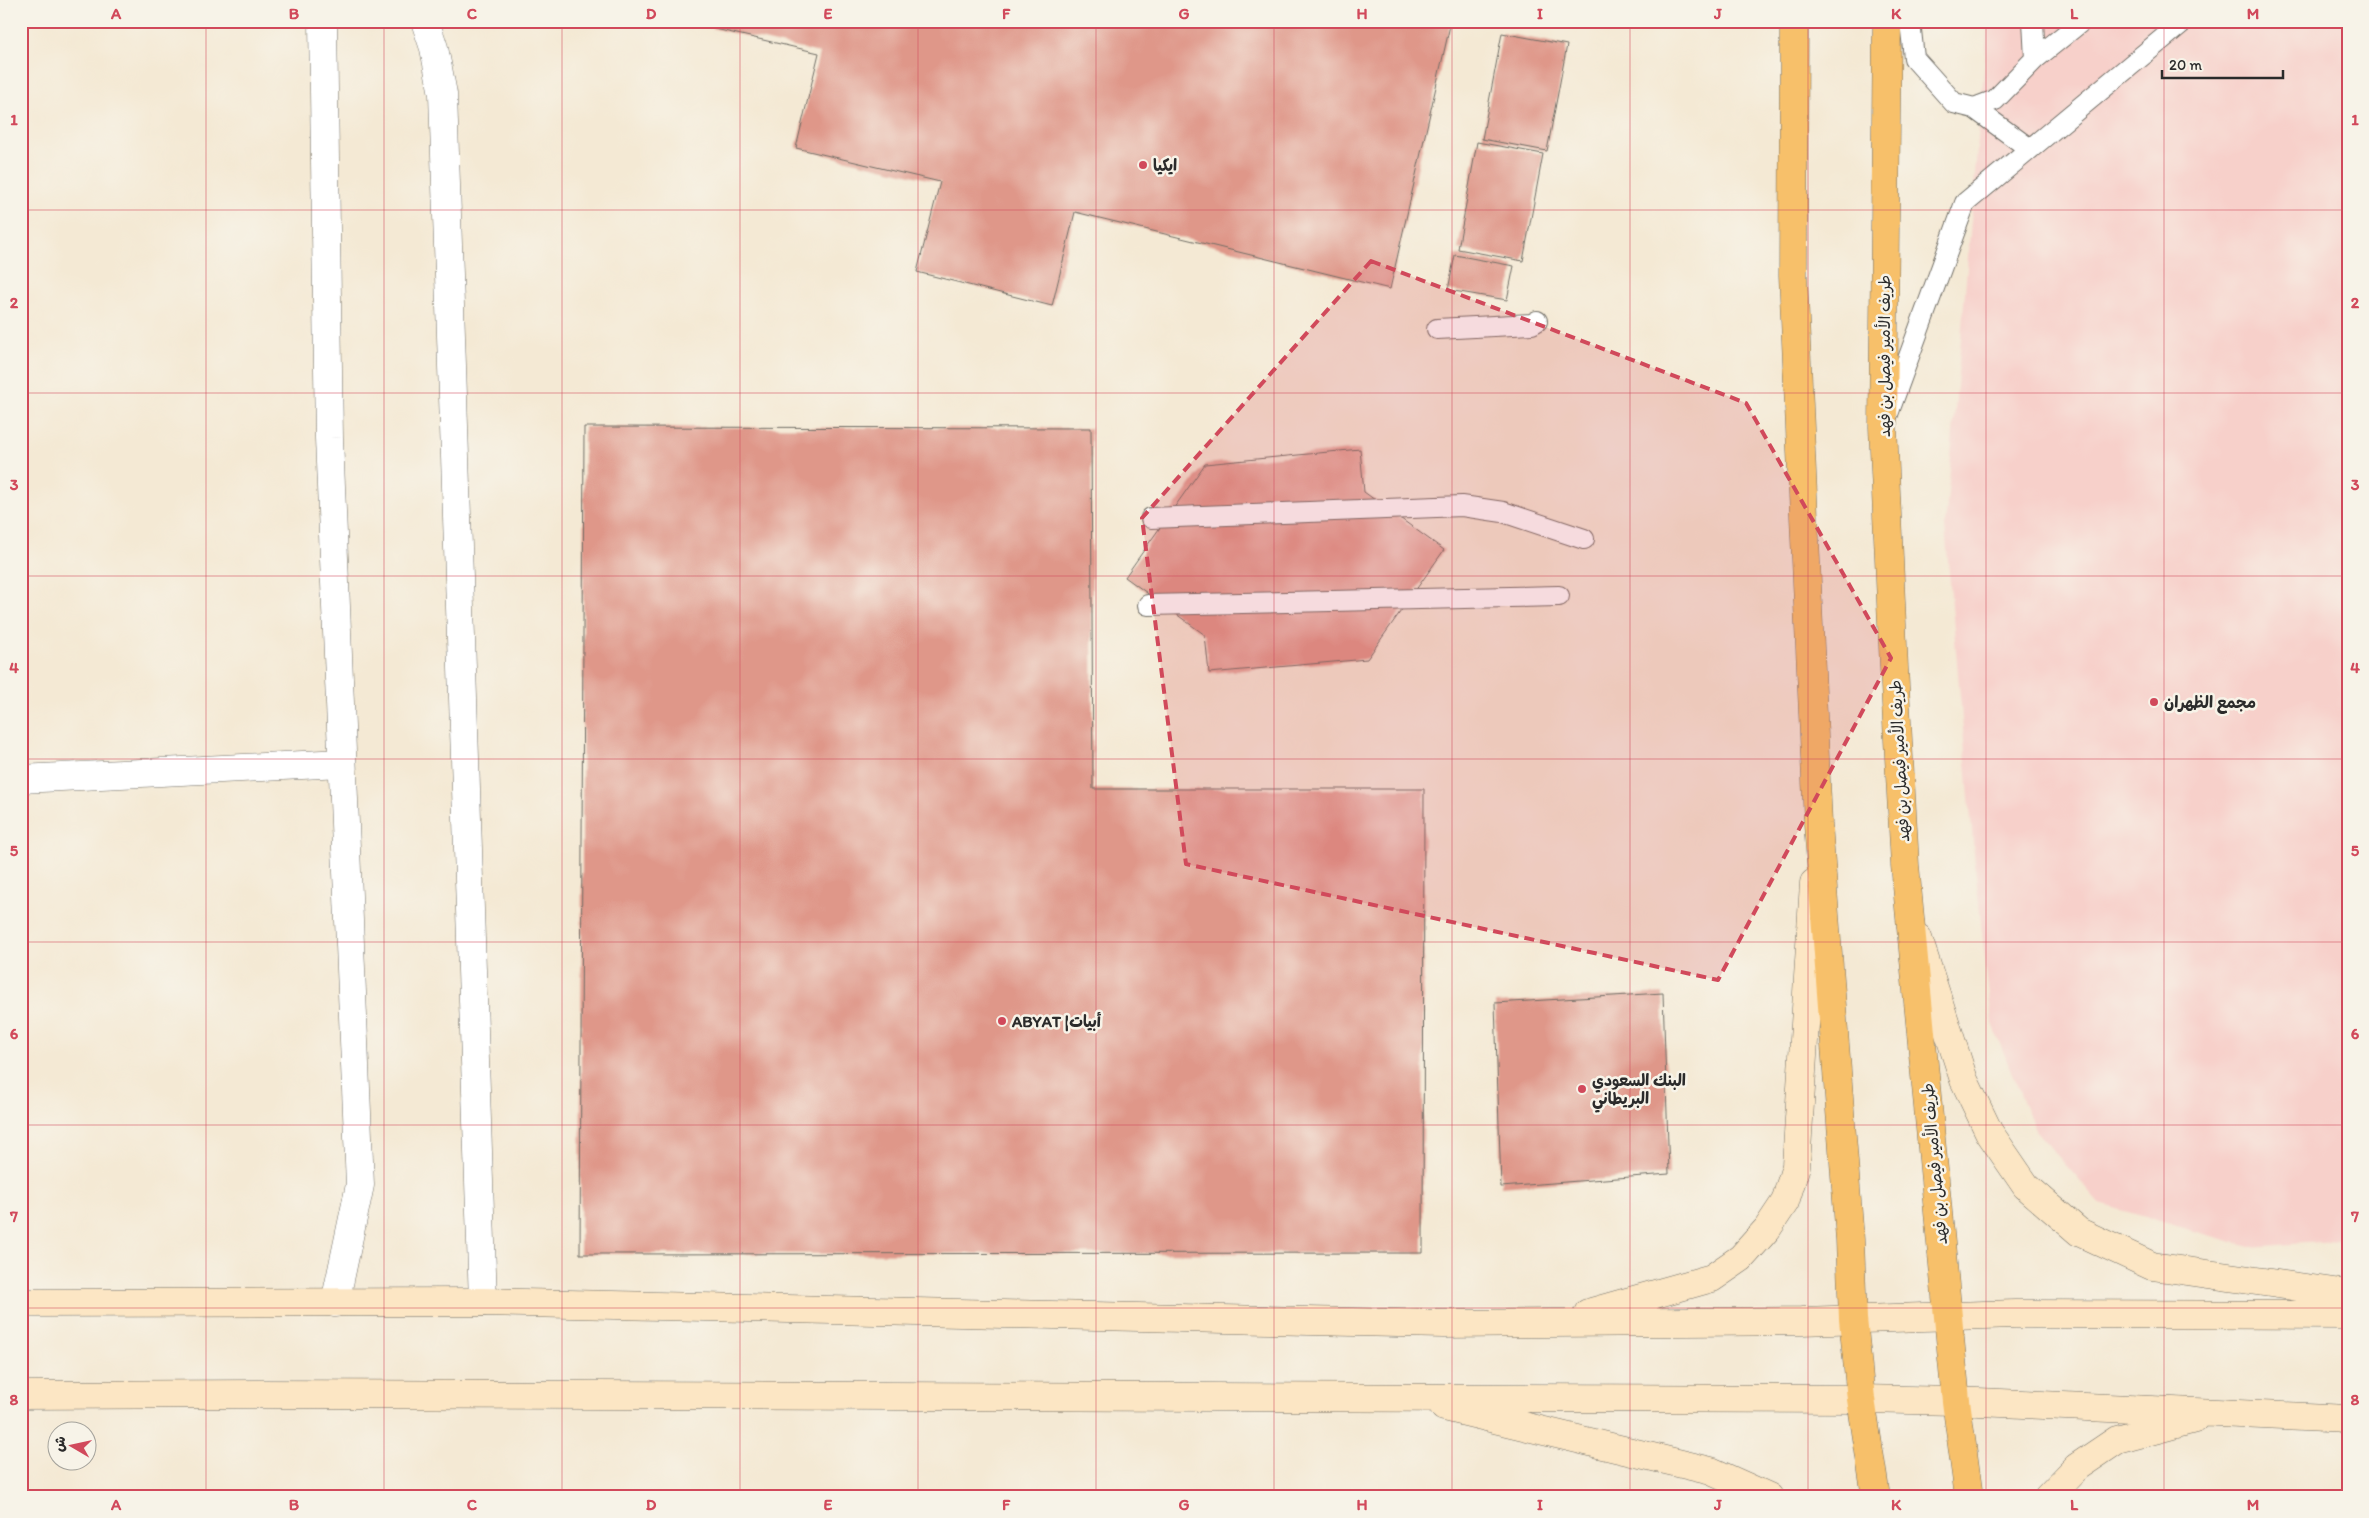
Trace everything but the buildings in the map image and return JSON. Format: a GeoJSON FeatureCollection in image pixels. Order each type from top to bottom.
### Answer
{"type":"FeatureCollection","features":[{"type":"Feature","properties":{"kind":"main road"},"geometry":{"type":"LineString","coordinates":[[1794,21],[1794,275],[1818,824],[1850,1240],[1854,1320],[1861,1399],[1876,1497]]}},
{"type":"Feature","properties":{"kind":"main road","name":"طريف الأمير فيصل بن فهد"},"geometry":{"type":"LineString","coordinates":[[1887,21],[1883,427],[1894,668],[1905,865],[1956,1401],[1969,1497]]}},
{"type":"Feature","properties":{"kind":"street"},"geometry":{"type":"LineString","coordinates":[[324,21],[329,438],[360,1185],[335,1304]]}},
{"type":"Feature","properties":{"kind":"street"},"geometry":{"type":"LineString","coordinates":[[425,21],[434,48],[443,94],[483,1302]]}},
{"type":"Feature","properties":{"kind":"street"},"geometry":{"type":"LineString","coordinates":[[21,779],[342,763]]}},
{"type":"Feature","properties":{"kind":"street"},"geometry":{"type":"LineString","coordinates":[[1555,1322],[1712,1278],[1741,1258],[1767,1230],[1785,1202],[1796,1166],[1818,824]]}},
{"type":"Feature","properties":{"kind":"street"},"geometry":{"type":"LineString","coordinates":[[1910,917],[1964,1080],[1989,1132],[2026,1186],[2072,1226],[2079,1232],[2152,1266],[2348,1294]]}},
{"type":"Feature","properties":{"kind":"street"},"geometry":{"type":"LineString","coordinates":[[21,1303],[335,1304],[483,1302],[1443,1324],[1854,1320],[2016,1314],[2348,1315]]}},
{"type":"Feature","properties":{"kind":"street"},"geometry":{"type":"LineString","coordinates":[[21,1395],[1399,1396],[1861,1399],[1956,1401],[2348,1419]]}},
{"type":"Feature","properties":{"kind":"street"},"geometry":{"type":"LineString","coordinates":[[1399,1396],[1711,1471],[1769,1497]]}},
{"type":"Feature","properties":{"kind":"street"},"geometry":{"type":"LineString","coordinates":[[2048,1497],[2076,1467],[2117,1440],[2221,1412]]}},
{"type":"Feature","properties":{"kind":"lane"},"geometry":{"type":"LineString","coordinates":[[1910,21],[1914,58],[1954,103],[1974,108],[2030,149]]}},
{"type":"Feature","properties":{"kind":"lane"},"geometry":{"type":"LineString","coordinates":[[2033,21],[2035,59]]}},
{"type":"Feature","properties":{"kind":"lane"},"geometry":{"type":"LineString","coordinates":[[1974,108],[1995,100],[2035,59],[2082,21]]}},
{"type":"Feature","properties":{"kind":"lane"},"geometry":{"type":"LineString","coordinates":[[1883,427],[1965,203],[2184,21]]}},
{"type":"Feature","properties":{"kind":"lane"},"geometry":{"type":"LineString","coordinates":[[1437,329],[1532,324],[1537,321]]}},
{"type":"Feature","properties":{"kind":"lane"},"geometry":{"type":"LineString","coordinates":[[1150,518],[1462,506],[1503,512],[1584,539]]}},
{"type":"Feature","properties":{"kind":"lane"},"geometry":{"type":"LineString","coordinates":[[1148,605],[1559,596]]}},
{"type":"Feature","properties":{"kind":"highlighted area"},"geometry":{"type":"Polygon","coordinates":[[[1371,261],[1746,403],[1891,658],[1718,980],[1186,864],[1142,518],[1371,261]]]}},
{"type":"Feature","properties":{"kind":"shaded area","name":"مجمع الظهران"},"geometry":{"type":"Polygon","coordinates":[[[1988,21],[2348,21],[2348,1240],[2250,1247],[2100,1204],[2035,1130],[1992,1024],[1976,876],[1945,527],[1988,21]]]}},
{"type":"Feature","properties":{"kind":"place","name":"ايكيا"},"geometry":{"type":"Point","coordinates":[1143,165]}},
{"type":"Feature","properties":{"kind":"place","name":"مجمع الظهران"},"geometry":{"type":"Point","coordinates":[2154,702]}},
{"type":"Feature","properties":{"kind":"place","name":"ABYAT |أبيات"},"geometry":{"type":"Point","coordinates":[1002,1021]}},
{"type":"Feature","properties":{"kind":"place","name":"البنك السعودي البريطاني"},"geometry":{"type":"Point","coordinates":[1582,1089]}}]}
